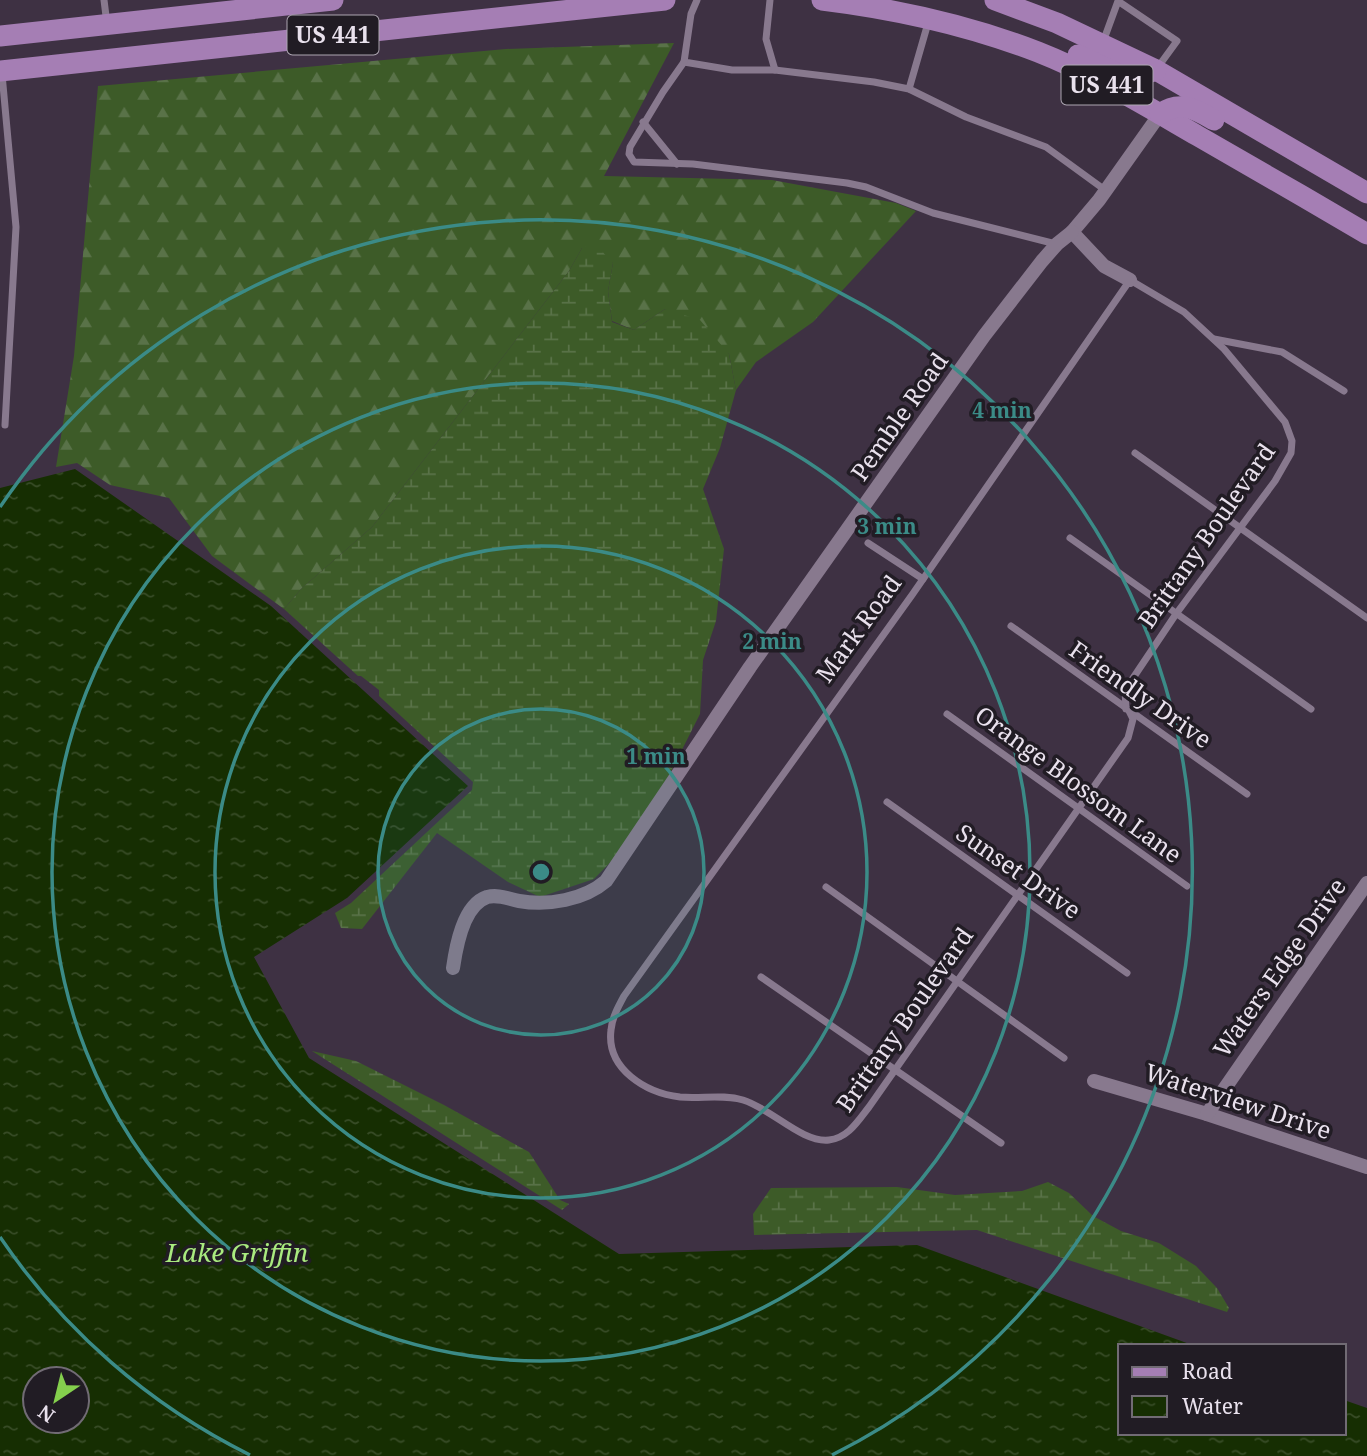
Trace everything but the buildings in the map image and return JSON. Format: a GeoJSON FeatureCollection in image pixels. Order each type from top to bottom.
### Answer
{"type":"FeatureCollection","features":[{"type":"Feature","properties":{"kind":"main road","name":"US 441"},"geometry":{"type":"LineString","coordinates":[[0,36],[333,0]]}},
{"type":"Feature","properties":{"kind":"main road","name":"US 441"},"geometry":{"type":"LineString","coordinates":[[1,71],[665,0]]}},
{"type":"Feature","properties":{"kind":"main road","name":"US 441"},"geometry":{"type":"LineString","coordinates":[[822,0],[930,18],[1039,53],[1099,80],[1367,234]]}},
{"type":"Feature","properties":{"kind":"main road","name":"US 441"},"geometry":{"type":"LineString","coordinates":[[995,0],[1057,23],[1156,70],[1367,193]]}},
{"type":"Feature","properties":{"kind":"main road"},"geometry":{"type":"LineString","coordinates":[[158,54],[167,33],[192,15]]}},
{"type":"Feature","properties":{"kind":"main road"},"geometry":{"type":"LineString","coordinates":[[70,63],[93,48],[107,24]]}},
{"type":"Feature","properties":{"kind":"main road"},"geometry":{"type":"LineString","coordinates":[[999,38],[1011,36],[1048,42],[1127,78],[1156,70]]}},
{"type":"Feature","properties":{"kind":"main road"},"geometry":{"type":"LineString","coordinates":[[1160,114],[1168,108],[1190,106],[1294,166],[1339,176]]}},
{"type":"Feature","properties":{"kind":"street"},"geometry":{"type":"LineString","coordinates":[[1130,280],[1104,266],[1072,232],[1106,190],[1160,114]]}},
{"type":"Feature","properties":{"kind":"street","name":"Pemble Road"},"geometry":{"type":"LineString","coordinates":[[453,968],[457,942],[463,926],[481,901],[488,897],[501,896],[534,902],[573,899],[598,889],[606,881],[758,656],[984,336],[1057,244],[1072,232]]}},
{"type":"Feature","properties":{"kind":"street","name":"Waters Edge Drive"},"geometry":{"type":"LineString","coordinates":[[1207,1114],[1367,883]]}},
{"type":"Feature","properties":{"kind":"street","name":"Waterview Drive"},"geometry":{"type":"LineString","coordinates":[[1094,1081],[1207,1114],[1367,1167]]}},
{"type":"Feature","properties":{"kind":"lane"},"geometry":{"type":"LineString","coordinates":[[104,0],[107,24]]}},
{"type":"Feature","properties":{"kind":"lane"},"geometry":{"type":"LineString","coordinates":[[698,0],[691,14],[684,62],[643,122],[630,147],[629,154],[634,162],[736,169],[857,185],[933,213],[1057,244]]}},
{"type":"Feature","properties":{"kind":"lane"},"geometry":{"type":"LineString","coordinates":[[770,0],[766,39],[775,70]]}},
{"type":"Feature","properties":{"kind":"lane"},"geometry":{"type":"LineString","coordinates":[[1103,43],[1117,1],[1177,41],[1156,70]]}},
{"type":"Feature","properties":{"kind":"lane"},"geometry":{"type":"LineString","coordinates":[[909,89],[930,18]]}},
{"type":"Feature","properties":{"kind":"lane"},"geometry":{"type":"LineString","coordinates":[[684,62],[732,70],[775,70],[909,89],[966,117],[1046,147],[1106,190]]}},
{"type":"Feature","properties":{"kind":"lane"},"geometry":{"type":"LineString","coordinates":[[1,71],[16,227],[5,425]]}},
{"type":"Feature","properties":{"kind":"lane"},"geometry":{"type":"LineString","coordinates":[[643,122],[677,164]]}},
{"type":"Feature","properties":{"kind":"lane","name":"Brittany Boulevard"},"geometry":{"type":"LineString","coordinates":[[662,944],[624,996],[612,1022],[611,1047],[617,1061],[636,1081],[646,1088],[676,1097],[728,1097],[742,1100],[761,1107],[807,1136],[829,1140],[849,1132],[1128,738],[1133,719],[1128,710],[1125,690],[1175,614],[1240,529],[1291,453],[1292,441],[1284,422],[1214,339],[1184,312],[1130,280]]}},
{"type":"Feature","properties":{"kind":"lane","name":"Mark Road"},"geometry":{"type":"LineString","coordinates":[[662,944],[923,579],[1130,280]]}},
{"type":"Feature","properties":{"kind":"lane"},"geometry":{"type":"LineString","coordinates":[[1214,339],[1282,352],[1344,390]]}},
{"type":"Feature","properties":{"kind":"lane"},"geometry":{"type":"LineString","coordinates":[[1135,453],[1367,618]]}},
{"type":"Feature","properties":{"kind":"lane"},"geometry":{"type":"LineString","coordinates":[[1070,538],[1311,709]]}},
{"type":"Feature","properties":{"kind":"lane"},"geometry":{"type":"LineString","coordinates":[[868,543],[923,579]]}},
{"type":"Feature","properties":{"kind":"lane","name":"Friendly Drive"},"geometry":{"type":"LineString","coordinates":[[1011,626],[1247,794]]}},
{"type":"Feature","properties":{"kind":"lane","name":"Orange Blossom Lane"},"geometry":{"type":"LineString","coordinates":[[947,715],[1187,886]]}},
{"type":"Feature","properties":{"kind":"lane","name":"Sunset Drive"},"geometry":{"type":"LineString","coordinates":[[887,802],[1128,973]]}},
{"type":"Feature","properties":{"kind":"lane"},"geometry":{"type":"LineString","coordinates":[[826,887],[1064,1058]]}},
{"type":"Feature","properties":{"kind":"lane"},"geometry":{"type":"LineString","coordinates":[[761,978],[1001,1143]]}},
{"type":"Feature","properties":{"kind":"green space"},"geometry":{"type":"Polygon","coordinates":[[[674,43],[604,176],[772,180],[896,203],[916,211],[813,322],[756,362],[736,390],[729,354],[665,309],[634,330],[612,321],[608,291],[613,263],[582,248],[569,271],[372,527],[301,589],[284,609],[212,556],[169,498],[110,485],[77,463],[56,467],[74,356],[98,86],[506,49],[674,43]]]}},
{"type":"Feature","properties":{"kind":"green space"},"geometry":{"type":"Polygon","coordinates":[[[595,244],[613,263],[608,291],[612,322],[634,330],[665,309],[700,320],[729,354],[736,390],[720,448],[703,489],[724,549],[716,621],[703,660],[700,714],[641,831],[594,879],[540,897],[508,882],[437,833],[362,929],[341,928],[335,913],[351,903],[472,790],[473,782],[379,696],[379,690],[358,676],[284,609],[301,589],[372,527],[569,271],[582,248],[595,244]]]}},
{"type":"Feature","properties":{"kind":"green space"},"geometry":{"type":"Polygon","coordinates":[[[312,1051],[356,1061],[529,1152],[560,1200],[569,1204],[562,1210],[312,1051]]]}},
{"type":"Feature","properties":{"kind":"green space"},"geometry":{"type":"Polygon","coordinates":[[[1048,1182],[1069,1193],[1093,1216],[1121,1231],[1159,1243],[1196,1266],[1217,1288],[1229,1308],[1227,1312],[977,1230],[754,1235],[753,1214],[771,1188],[897,1187],[955,1195],[1022,1191],[1048,1182]]]}},
{"type":"Feature","properties":{"kind":"water","name":"Lake Griffin"},"geometry":{"type":"Polygon","coordinates":[[[75,469],[271,606],[468,786],[347,898],[254,957],[309,1058],[619,1254],[917,1245],[1189,1344],[1118,1344],[1118,1435],[1346,1435],[1346,1401],[1367,1408],[1367,1456],[0,1456],[0,488],[75,469]]]}}]}
